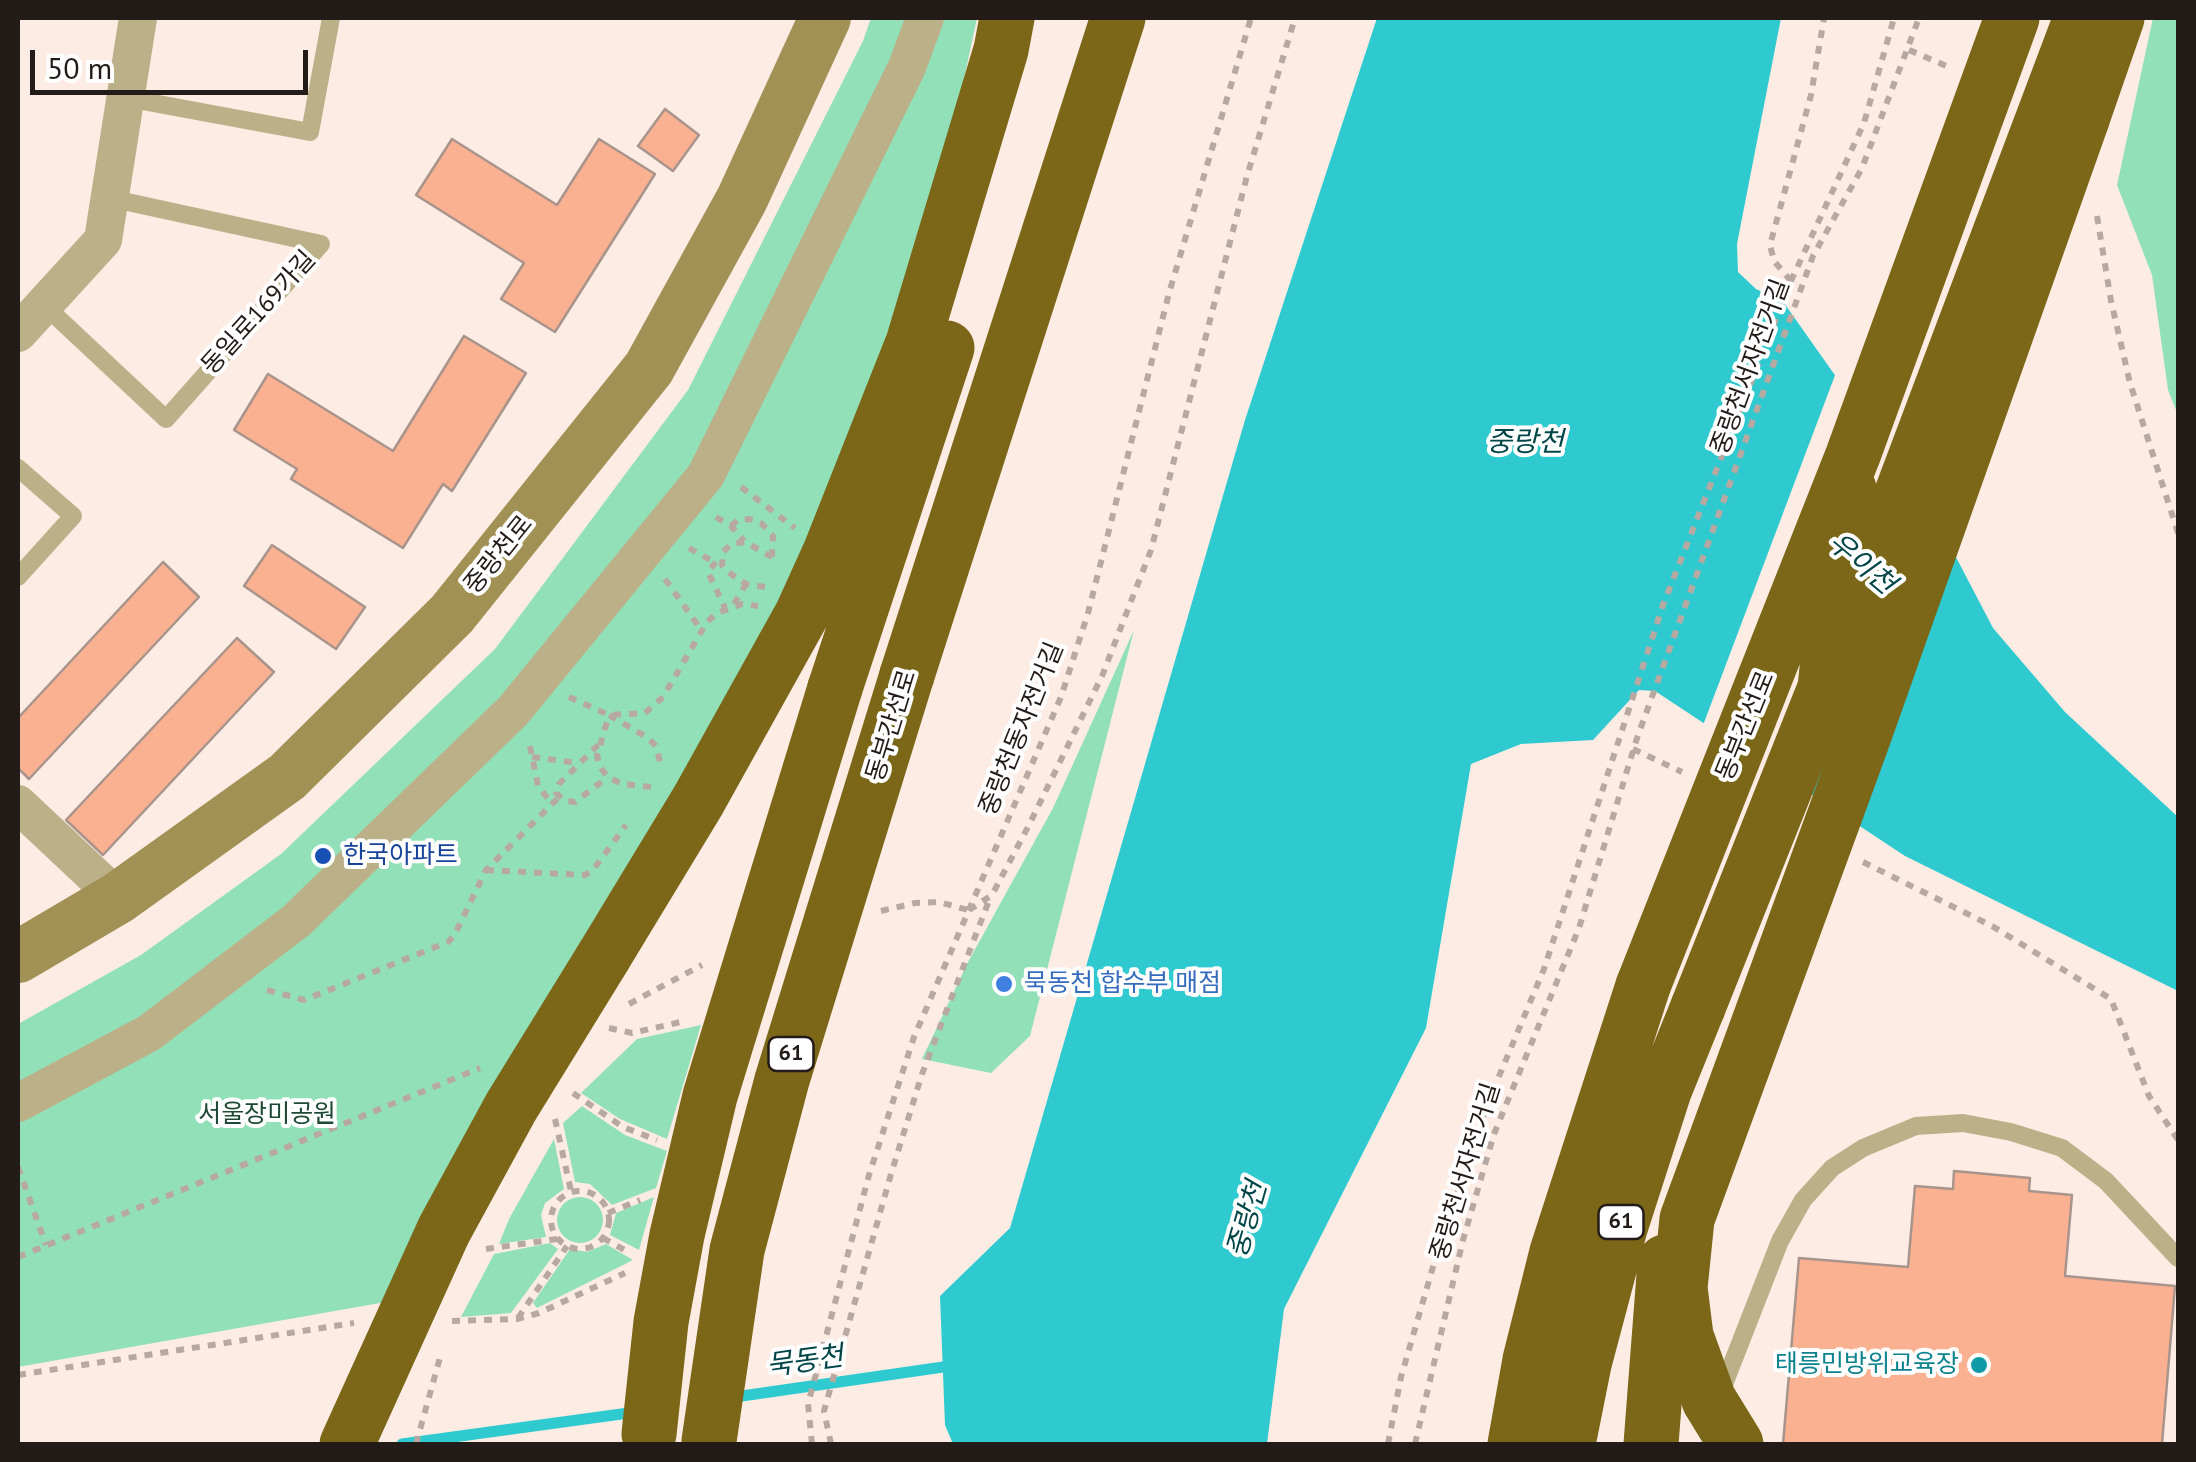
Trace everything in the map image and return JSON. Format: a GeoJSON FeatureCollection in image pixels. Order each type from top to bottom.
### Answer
{"type":"FeatureCollection","features":[{"type":"Feature","properties":{"kind":"highway","name":"동부간선로"},"geometry":{"type":"LineString","coordinates":[[709,1442],[737,1250],[782,1080],[1118,18]]}},
{"type":"Feature","properties":{"kind":"highway","name":"동부간선로"},"geometry":{"type":"LineString","coordinates":[[1515,1444],[1530,1360],[1557,1252],[1644,986],[1853,455],[2012,18]]}},
{"type":"Feature","properties":{"kind":"highway"},"geometry":{"type":"LineString","coordinates":[[1650,1444],[1665,1254],[1686,1149],[1698,1007],[1852,627],[2081,18]]}},
{"type":"Feature","properties":{"kind":"highway"},"geometry":{"type":"LineString","coordinates":[[1723,1436],[1686,1336],[1680,1278],[1687,1218],[1862,741],[2116,18]]}},
{"type":"Feature","properties":{"kind":"highway"},"geometry":{"type":"LineString","coordinates":[[648,1439],[661,1322],[710,1096],[836,688],[947,350],[1004,34]]}},
{"type":"Feature","properties":{"kind":"highway"},"geometry":{"type":"LineString","coordinates":[[347,1444],[444,1230],[511,1107],[698,801],[802,614],[913,343],[1004,34]]}},
{"type":"Feature","properties":{"kind":"highway"},"geometry":{"type":"LineString","coordinates":[[1825,688],[1853,455]]}},
{"type":"Feature","properties":{"kind":"highway","name":"61"},"geometry":{"type":"LineString","coordinates":[[1568,1444],[1584,1364],[1620,1228],[1664,1092],[1698,1007]]}},
{"type":"Feature","properties":{"kind":"main road","name":"중랑천로"},"geometry":{"type":"LineString","coordinates":[[18,956],[118,898],[287,776],[452,614],[649,368],[742,200],[825,18]]}},
{"type":"Feature","properties":{"kind":"street"},"geometry":{"type":"LineString","coordinates":[[18,333],[102,240],[138,18]]}},
{"type":"Feature","properties":{"kind":"street"},"geometry":{"type":"LineString","coordinates":[[18,1104],[148,1034],[296,921],[513,712],[706,475],[907,67],[925,18]]}},
{"type":"Feature","properties":{"kind":"street"},"geometry":{"type":"LineString","coordinates":[[18,804],[118,898]]}},
{"type":"Feature","properties":{"kind":"lane"},"geometry":{"type":"LineString","coordinates":[[126,98],[310,132],[331,18]]}},
{"type":"Feature","properties":{"kind":"lane","name":"동일로169가길"},"geometry":{"type":"LineString","coordinates":[[43,304],[166,419],[320,244],[109,198]]}},
{"type":"Feature","properties":{"kind":"lane"},"geometry":{"type":"LineString","coordinates":[[18,468],[73,516],[18,576]]}},
{"type":"Feature","properties":{"kind":"lane"},"geometry":{"type":"LineString","coordinates":[[1723,1436],[1730,1365],[1780,1241],[1803,1200],[1832,1168],[1863,1148],[1916,1126],[1962,1123],[2011,1132],[2062,1148],[2106,1181],[2178,1258]]}},
{"type":"Feature","properties":{"kind":"path","name":"중랑천동자전거길"},"geometry":{"type":"LineString","coordinates":[[812,1444],[808,1404],[869,1175],[914,1037],[1062,697],[1169,293],[1251,18]]}},
{"type":"Feature","properties":{"kind":"path"},"geometry":{"type":"LineString","coordinates":[[831,1444],[824,1410],[922,1074],[992,895],[1102,676],[1151,550],[1247,176],[1295,18]]}},
{"type":"Feature","properties":{"kind":"path"},"geometry":{"type":"LineString","coordinates":[[1792,280],[1774,261],[1770,245],[1811,95],[1824,18]]}},
{"type":"Feature","properties":{"kind":"path"},"geometry":{"type":"LineString","coordinates":[[1388,1444],[1400,1377],[1477,1132],[1544,969],[1663,605],[1792,280],[1864,123],[1894,18]]}},
{"type":"Feature","properties":{"kind":"path","name":"중랑천서자전거길"},"geometry":{"type":"LineString","coordinates":[[1416,1444],[1463,1240],[1494,1134],[1579,928],[1636,738],[1813,256],[1862,168],[1919,18]]}},
{"type":"Feature","properties":{"kind":"path"},"geometry":{"type":"LineString","coordinates":[[731,487],[747,490],[804,536]]}},
{"type":"Feature","properties":{"kind":"path"},"geometry":{"type":"LineString","coordinates":[[731,526],[743,519],[762,523],[774,536],[772,557],[779,570]]}},
{"type":"Feature","properties":{"kind":"path"},"geometry":{"type":"LineString","coordinates":[[771,588],[746,584],[725,570],[722,561],[726,548],[738,542],[772,557]]}},
{"type":"Feature","properties":{"kind":"path"},"geometry":{"type":"LineString","coordinates":[[645,550],[702,631]]}},
{"type":"Feature","properties":{"kind":"path"},"geometry":{"type":"LineString","coordinates":[[722,561],[710,565],[708,572],[729,606]]}},
{"type":"Feature","properties":{"kind":"path"},"geometry":{"type":"LineString","coordinates":[[609,714],[645,713],[657,704],[702,631],[746,584]]}},
{"type":"Feature","properties":{"kind":"path"},"geometry":{"type":"LineString","coordinates":[[729,606],[742,604],[768,610]]}},
{"type":"Feature","properties":{"kind":"path"},"geometry":{"type":"LineString","coordinates":[[538,680],[609,714],[648,738],[656,746],[662,770]]}},
{"type":"Feature","properties":{"kind":"path"},"geometry":{"type":"LineString","coordinates":[[609,714],[597,760],[608,777],[649,790],[673,754]]}},
{"type":"Feature","properties":{"kind":"path"},"geometry":{"type":"LineString","coordinates":[[530,736],[538,786],[552,804]]}},
{"type":"Feature","properties":{"kind":"path"},"geometry":{"type":"LineString","coordinates":[[559,798],[556,788],[601,742]]}},
{"type":"Feature","properties":{"kind":"path"},"geometry":{"type":"LineString","coordinates":[[1634,748],[1697,780]]}},
{"type":"Feature","properties":{"kind":"path"},"geometry":{"type":"LineString","coordinates":[[532,757],[579,764]]}},
{"type":"Feature","properties":{"kind":"path"},"geometry":{"type":"LineString","coordinates":[[559,798],[575,802],[608,777]]}},
{"type":"Feature","properties":{"kind":"path"},"geometry":{"type":"LineString","coordinates":[[225,975],[286,998],[311,998],[448,942],[486,870],[559,798]]}},
{"type":"Feature","properties":{"kind":"path"},"geometry":{"type":"LineString","coordinates":[[486,870],[589,873],[631,817]]}},
{"type":"Feature","properties":{"kind":"path"},"geometry":{"type":"LineString","coordinates":[[1856,859],[1992,926],[2111,999],[2149,1096],[2178,1140]]}},
{"type":"Feature","properties":{"kind":"path"},"geometry":{"type":"LineString","coordinates":[[968,910],[992,895]]}},
{"type":"Feature","properties":{"kind":"path"},"geometry":{"type":"LineString","coordinates":[[603,1027],[632,1033],[691,1020]]}},
{"type":"Feature","properties":{"kind":"path"},"geometry":{"type":"LineString","coordinates":[[568,1090],[623,1127],[672,1146]]}},
{"type":"Feature","properties":{"kind":"path"},"geometry":{"type":"LineString","coordinates":[[554,1115],[571,1191]]}},
{"type":"Feature","properties":{"kind":"path"},"geometry":{"type":"LineString","coordinates":[[18,1167],[46,1245]]}},
{"type":"Feature","properties":{"kind":"path"},"geometry":{"type":"LineString","coordinates":[[571,1191],[586,1191],[602,1200],[610,1218],[603,1238],[590,1247],[567,1246],[551,1226],[553,1206],[571,1191]]}},
{"type":"Feature","properties":{"kind":"path"},"geometry":{"type":"LineString","coordinates":[[486,1249],[557,1238]]}},
{"type":"Feature","properties":{"kind":"path"},"geometry":{"type":"LineString","coordinates":[[603,1238],[642,1259]]}},
{"type":"Feature","properties":{"kind":"path"},"geometry":{"type":"LineString","coordinates":[[518,1319],[567,1246]]}},
{"type":"Feature","properties":{"kind":"path"},"geometry":{"type":"LineString","coordinates":[[450,1322],[518,1319],[634,1269]]}},
{"type":"Feature","properties":{"kind":"path"},"geometry":{"type":"LineString","coordinates":[[18,1375],[352,1322]]}},
{"type":"Feature","properties":{"kind":"path"},"geometry":{"type":"LineString","coordinates":[[416,1444],[446,1339]]}},
{"type":"Feature","properties":{"kind":"green space","name":"서울장미공원"},"geometry":{"type":"Polygon","coordinates":[[[871,18],[977,18],[958,107],[851,461],[801,584],[397,1300],[18,1367],[18,1024],[141,955],[281,854],[495,649],[688,390],[871,18]]]}},
{"type":"Feature","properties":{"kind":"green space"},"geometry":{"type":"Polygon","coordinates":[[[2153,18],[2178,18],[2178,415],[2168,390],[2152,275],[2117,185],[2153,18]]]}},
{"type":"Feature","properties":{"kind":"green space"},"geometry":{"type":"Polygon","coordinates":[[[1134,630],[1030,1036],[991,1073],[922,1059],[968,962],[1053,808],[1134,630]]]}},
{"type":"Feature","properties":{"kind":"green space"},"geometry":{"type":"Polygon","coordinates":[[[701,1025],[667,1139],[620,1119],[581,1093],[637,1039],[701,1025]]]}},
{"type":"Feature","properties":{"kind":"green space"},"geometry":{"type":"Polygon","coordinates":[[[582,1106],[625,1135],[667,1151],[656,1188],[612,1205],[590,1184],[575,1182],[563,1123],[582,1106]]]}},
{"type":"Feature","properties":{"kind":"green space"},"geometry":{"type":"Polygon","coordinates":[[[554,1139],[564,1189],[545,1203],[541,1215],[546,1237],[499,1244],[509,1219],[554,1139]]]}},
{"type":"Feature","properties":{"kind":"green space"},"geometry":{"type":"Polygon","coordinates":[[[580,1197],[596,1204],[603,1220],[596,1236],[580,1243],[564,1236],[557,1220],[564,1204],[580,1197]]]}},
{"type":"Feature","properties":{"kind":"green space"},"geometry":{"type":"Polygon","coordinates":[[[654,1197],[639,1250],[610,1235],[616,1213],[654,1197]]]}},
{"type":"Feature","properties":{"kind":"green space"},"geometry":{"type":"Polygon","coordinates":[[[550,1243],[558,1249],[511,1313],[461,1317],[494,1254],[550,1243]]]}},
{"type":"Feature","properties":{"kind":"green space"},"geometry":{"type":"Polygon","coordinates":[[[606,1244],[633,1260],[537,1308],[533,1303],[570,1249],[587,1252],[606,1244]]]}},
{"type":"Feature","properties":{"kind":"water","name":"중랑천"},"geometry":{"type":"Polygon","coordinates":[[[1377,18],[1781,18],[1737,244],[1738,272],[1756,289],[1784,303],[1935,517],[1993,628],[2065,712],[2178,817],[2178,991],[1905,856],[1655,691],[1639,690],[1593,740],[1521,744],[1471,764],[1426,1028],[1284,1309],[1267,1444],[953,1444],[945,1425],[940,1296],[1010,1228],[1245,420],[1377,18]]]}},
{"type":"Feature","properties":{"kind":"pier"},"geometry":{"type":"Polygon","coordinates":[[[1837,370],[1921,489],[1806,796],[1702,728],[1837,370]]]}},
{"type":"Feature","properties":{"kind":"building"},"geometry":{"type":"Polygon","coordinates":[[[665,109],[699,135],[673,171],[638,146],[665,109]]]}},
{"type":"Feature","properties":{"kind":"building"},"geometry":{"type":"Polygon","coordinates":[[[452,139],[557,205],[599,139],[655,174],[555,332],[501,299],[524,263],[416,195],[452,139]]]}},
{"type":"Feature","properties":{"kind":"building"},"geometry":{"type":"Polygon","coordinates":[[[464,336],[526,373],[452,491],[443,484],[403,548],[291,479],[297,469],[234,430],[268,374],[393,451],[464,336]]]}},
{"type":"Feature","properties":{"kind":"building"},"geometry":{"type":"Polygon","coordinates":[[[272,545],[365,607],[336,649],[244,586],[272,545]]]}},
{"type":"Feature","properties":{"kind":"building"},"geometry":{"type":"Polygon","coordinates":[[[163,562],[199,597],[29,779],[18,768],[18,718],[163,562]]]}},
{"type":"Feature","properties":{"kind":"building"},"geometry":{"type":"Polygon","coordinates":[[[237,638],[274,672],[103,855],[66,820],[237,638]]]}},
{"type":"Feature","properties":{"kind":"building","name":"태릉민방위교육장"},"geometry":{"type":"Polygon","coordinates":[[[1954,1171],[2030,1178],[2029,1191],[2072,1195],[2065,1276],[2175,1286],[2162,1444],[1783,1444],[1799,1258],[1908,1267],[1915,1186],[1953,1189],[1954,1171]]]}},
{"type":"Feature","properties":{"kind":"waterway","name":"묵동천"},"geometry":{"type":"LineString","coordinates":[[728,1398],[957,1365]]}},
{"type":"Feature","properties":{"kind":"waterway","name":"묵동천"},"geometry":{"type":"LineString","coordinates":[[402,1444],[636,1412]]}},
{"type":"Feature","properties":{"kind":"place","name":"한국아파트"},"geometry":{"type":"Point","coordinates":[323,856]}},
{"type":"Feature","properties":{"kind":"place","name":"묵동천 합수부 매점"},"geometry":{"type":"Point","coordinates":[1004,984]}},
{"type":"Feature","properties":{"kind":"place","name":"태릉민방위교육장"},"geometry":{"type":"Point","coordinates":[1979,1365]}},
{"type":"Feature","properties":{"kind":"water label","name":"우이천"},"geometry":{"type":"Point","coordinates":[1861,564]}}]}
